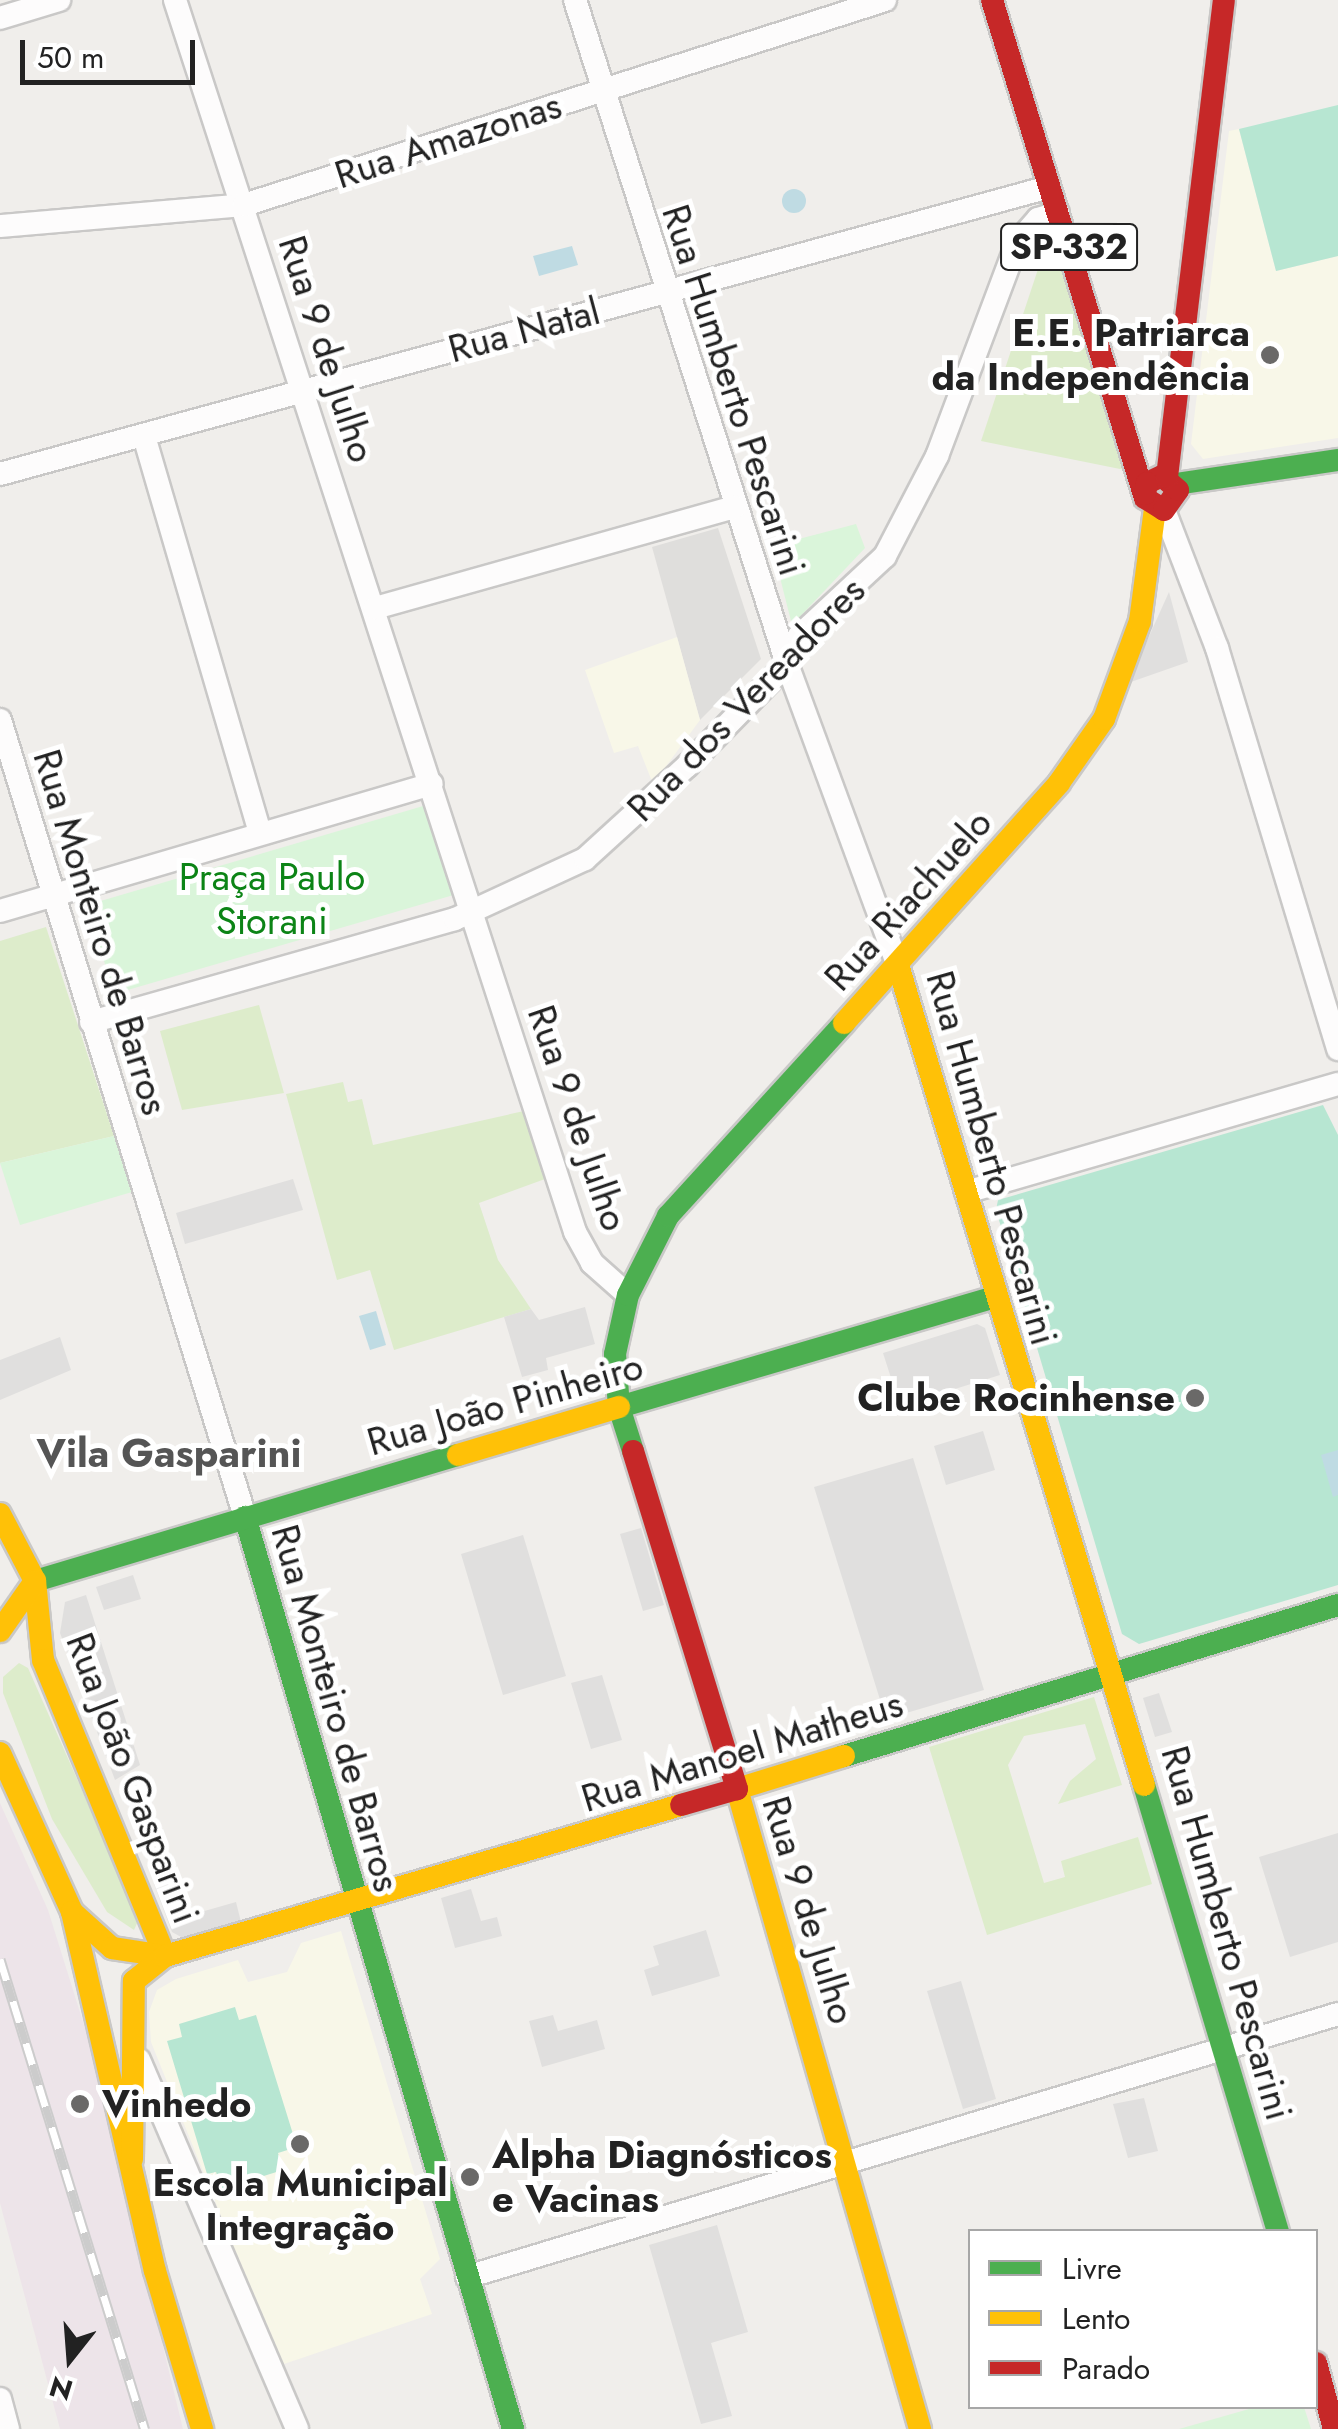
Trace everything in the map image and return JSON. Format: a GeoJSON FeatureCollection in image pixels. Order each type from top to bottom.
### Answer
{"type":"FeatureCollection","features":[{"type":"Feature","properties":{"kind":"main road","name":"SP-332"},"geometry":{"type":"LineString","coordinates":[[992,0],[1121,422],[1154,504]]}},
{"type":"Feature","properties":{"kind":"main road","name":"SP-332"},"geometry":{"type":"LineString","coordinates":[[1171,481],[1174,421],[1224,0]]}},
{"type":"Feature","properties":{"kind":"main road"},"geometry":{"type":"LineString","coordinates":[[1121,422],[1134,439],[1152,444],[1174,421]]}},
{"type":"Feature","properties":{"kind":"main road"},"geometry":{"type":"LineString","coordinates":[[1154,504],[1151,480],[1171,481],[1338,460]]}},
{"type":"Feature","properties":{"kind":"main road","name":"Rua Riachuelo"},"geometry":{"type":"LineString","coordinates":[[628,1295],[668,1216],[1059,783],[1104,719],[1140,621],[1154,504]]}},
{"type":"Feature","properties":{"kind":"main road","name":"Rua Humberto Pescarini"},"geometry":{"type":"LineString","coordinates":[[898,965],[995,1297],[1114,1674],[1277,2229]]}},
{"type":"Feature","properties":{"kind":"main road","name":"Rua 9 de Julho"},"geometry":{"type":"LineString","coordinates":[[628,1295],[615,1354],[619,1407],[848,2163],[920,2429]]}},
{"type":"Feature","properties":{"kind":"main road","name":"Rua João Pinheiro"},"geometry":{"type":"LineString","coordinates":[[35,1581],[995,1297]]}},
{"type":"Feature","properties":{"kind":"main road","name":"Rua João Gasparini"},"geometry":{"type":"LineString","coordinates":[[0,1514],[35,1581],[15,1649],[165,1956]]}},
{"type":"Feature","properties":{"kind":"main road","name":"Rua Monteiro de Barros"},"geometry":{"type":"LineString","coordinates":[[245,1517],[466,2277],[514,2429]]}},
{"type":"Feature","properties":{"kind":"main road"},"geometry":{"type":"LineString","coordinates":[[15,1649],[35,1581]]}},
{"type":"Feature","properties":{"kind":"main road","name":"Rua Manoel Matheus"},"geometry":{"type":"LineString","coordinates":[[165,1956],[356,1904],[737,1790],[1338,1605]]}},
{"type":"Feature","properties":{"kind":"main road"},"geometry":{"type":"LineString","coordinates":[[0,1753],[72,1912],[132,2159],[154,2271],[202,2429]]}},
{"type":"Feature","properties":{"kind":"main road"},"geometry":{"type":"LineString","coordinates":[[72,1912],[112,1948],[165,1956]]}},
{"type":"Feature","properties":{"kind":"main road"},"geometry":{"type":"LineString","coordinates":[[132,2159],[134,1981],[165,1956]]}},
{"type":"Feature","properties":{"kind":"main road"},"geometry":{"type":"LineString","coordinates":[[1324,2370],[1334,2429]]}},
{"type":"Feature","properties":{"kind":"street"},"geometry":{"type":"LineString","coordinates":[[0,18],[59,0]]}},
{"type":"Feature","properties":{"kind":"street","name":"Rua 9 de Julho"},"geometry":{"type":"LineString","coordinates":[[175,0],[575,1232],[592,1262],[628,1295]]}},
{"type":"Feature","properties":{"kind":"street","name":"Rua Humberto Pescarini"},"geometry":{"type":"LineString","coordinates":[[575,0],[664,292],[787,664],[898,965]]}},
{"type":"Feature","properties":{"kind":"street","name":"Rua Amazonas"},"geometry":{"type":"LineString","coordinates":[[0,226],[244,204],[884,0]]}},
{"type":"Feature","properties":{"kind":"street","name":"Rua Natal"},"geometry":{"type":"LineString","coordinates":[[0,474],[1049,188]]}},
{"type":"Feature","properties":{"kind":"street","name":"Rua dos Vereadores"},"geometry":{"type":"LineString","coordinates":[[92,1022],[472,913],[584,859],[787,664],[799,636],[884,556],[937,456],[1017,243],[1038,220],[1058,214]]}},
{"type":"Feature","properties":{"kind":"street"},"geometry":{"type":"LineString","coordinates":[[144,436],[260,834]]}},
{"type":"Feature","properties":{"kind":"street"},"geometry":{"type":"LineString","coordinates":[[1154,504],[1217,648],[1338,1049]]}},
{"type":"Feature","properties":{"kind":"street"},"geometry":{"type":"LineString","coordinates":[[375,608],[735,507]]}},
{"type":"Feature","properties":{"kind":"street","name":"Rua Monteiro de Barros"},"geometry":{"type":"LineString","coordinates":[[0,720],[245,1517]]}},
{"type":"Feature","properties":{"kind":"street"},"geometry":{"type":"LineString","coordinates":[[0,911],[432,784]]}},
{"type":"Feature","properties":{"kind":"street"},"geometry":{"type":"LineString","coordinates":[[966,1192],[1338,1084]]}},
{"type":"Feature","properties":{"kind":"street"},"geometry":{"type":"LineString","coordinates":[[466,2277],[1338,2014]]}},
{"type":"Feature","properties":{"kind":"street"},"geometry":{"type":"LineString","coordinates":[[131,2042],[298,2429]]}},
{"type":"Feature","properties":{"kind":"street"},"geometry":{"type":"LineString","coordinates":[[0,2399],[8,2429]]}},
{"type":"Feature","properties":{"kind":"shaded area","name":"E.E. Patriarca da Independência"},"geometry":{"type":"Polygon","coordinates":[[[1239,129],[1276,271],[1338,256],[1338,438],[1203,459],[1191,444],[1229,131],[1239,129]]]}},
{"type":"Feature","properties":{"kind":"shaded area"},"geometry":{"type":"Polygon","coordinates":[[[718,528],[761,659],[700,720],[652,547],[718,528]]]}},
{"type":"Feature","properties":{"kind":"shaded area"},"geometry":{"type":"Polygon","coordinates":[[[1169,592],[1188,662],[1128,683],[1169,592]]]}},
{"type":"Feature","properties":{"kind":"shaded area"},"geometry":{"type":"Polygon","coordinates":[[[677,637],[700,720],[653,784],[638,746],[614,753],[585,670],[677,637]]]}},
{"type":"Feature","properties":{"kind":"shaded area"},"geometry":{"type":"Polygon","coordinates":[[[293,1179],[303,1210],[185,1244],[176,1213],[293,1179]]]}},
{"type":"Feature","properties":{"kind":"shaded area"},"geometry":{"type":"Polygon","coordinates":[[[585,1307],[595,1344],[546,1358],[548,1370],[522,1377],[504,1317],[531,1309],[539,1320],[585,1307]]]}},
{"type":"Feature","properties":{"kind":"shaded area"},"geometry":{"type":"Polygon","coordinates":[[[977,1324],[985,1328],[1000,1375],[900,1406],[883,1353],[977,1324]]]}},
{"type":"Feature","properties":{"kind":"shaded area"},"geometry":{"type":"Polygon","coordinates":[[[60,1337],[71,1370],[0,1400],[0,1360],[60,1337]]]}},
{"type":"Feature","properties":{"kind":"shaded area"},"geometry":{"type":"Polygon","coordinates":[[[983,1431],[995,1470],[946,1485],[934,1446],[983,1431]]]}},
{"type":"Feature","properties":{"kind":"shaded area"},"geometry":{"type":"Polygon","coordinates":[[[913,1458],[984,1690],[886,1719],[814,1487],[913,1458]]]}},
{"type":"Feature","properties":{"kind":"shaded area"},"geometry":{"type":"Polygon","coordinates":[[[641,1528],[664,1605],[643,1611],[620,1534],[641,1528]]]}},
{"type":"Feature","properties":{"kind":"shaded area"},"geometry":{"type":"Polygon","coordinates":[[[523,1535],[566,1676],[503,1695],[461,1554],[523,1535]]]}},
{"type":"Feature","properties":{"kind":"shaded area"},"geometry":{"type":"Polygon","coordinates":[[[133,1575],[141,1599],[104,1610],[96,1587],[133,1575]]]}},
{"type":"Feature","properties":{"kind":"shaded area"},"geometry":{"type":"Polygon","coordinates":[[[86,1595],[140,1765],[115,1780],[60,1633],[65,1602],[86,1595]]]}},
{"type":"Feature","properties":{"kind":"shaded area"},"geometry":{"type":"Polygon","coordinates":[[[602,1675],[622,1740],[591,1749],[571,1683],[602,1675]]]}},
{"type":"Feature","properties":{"kind":"shaded area"},"geometry":{"type":"Polygon","coordinates":[[[1159,1693],[1172,1732],[1155,1737],[1143,1698],[1159,1693]]]}},
{"type":"Feature","properties":{"kind":"shaded area"},"geometry":{"type":"Polygon","coordinates":[[[0,1803],[48,1910],[88,2038],[183,2429],[60,2429],[0,2203],[0,1803]]]}},
{"type":"Feature","properties":{"kind":"shaded area"},"geometry":{"type":"Polygon","coordinates":[[[1338,1833],[1338,1942],[1290,1957],[1259,1857],[1338,1833]]]}},
{"type":"Feature","properties":{"kind":"shaded area"},"geometry":{"type":"Polygon","coordinates":[[[169,1879],[180,1918],[236,1902],[241,1922],[183,1938],[172,1932],[154,1884],[169,1879]]]}},
{"type":"Feature","properties":{"kind":"shaded area"},"geometry":{"type":"Polygon","coordinates":[[[471,1889],[481,1921],[497,1917],[502,1936],[455,1948],[441,1898],[471,1889]]]}},
{"type":"Feature","properties":{"kind":"shaded area"},"geometry":{"type":"Polygon","coordinates":[[[706,1930],[720,1976],[652,1996],[644,1970],[659,1965],[653,1946],[706,1930]]]}},
{"type":"Feature","properties":{"kind":"shaded area","name":"Escola Municipal Integração"},"geometry":{"type":"Polygon","coordinates":[[[341,1931],[440,2259],[420,2279],[432,2314],[281,2365],[151,2042],[149,2012],[157,1990],[176,1979],[238,1960],[248,1982],[287,1972],[301,1943],[341,1931]]]}},
{"type":"Feature","properties":{"kind":"shaded area"},"geometry":{"type":"Polygon","coordinates":[[[961,1981],[996,2099],[963,2109],[927,1991],[961,1981]]]}},
{"type":"Feature","properties":{"kind":"shaded area"},"geometry":{"type":"Polygon","coordinates":[[[553,2015],[558,2031],[597,2020],[605,2049],[542,2067],[529,2021],[553,2015]]]}},
{"type":"Feature","properties":{"kind":"shaded area"},"geometry":{"type":"Polygon","coordinates":[[[1144,2098],[1158,2151],[1128,2158],[1113,2104],[1144,2098]]]}},
{"type":"Feature","properties":{"kind":"shaded area"},"geometry":{"type":"Polygon","coordinates":[[[717,2225],[748,2332],[711,2343],[732,2416],[701,2424],[649,2245],[717,2225]]]}},
{"type":"Feature","properties":{"kind":"green space"},"geometry":{"type":"Polygon","coordinates":[[[1338,105],[1338,256],[1276,271],[1239,129],[1338,105]]]}},
{"type":"Feature","properties":{"kind":"green space"},"geometry":{"type":"Polygon","coordinates":[[[1050,233],[1125,470],[981,441],[1050,233]]]}},
{"type":"Feature","properties":{"kind":"green space"},"geometry":{"type":"Polygon","coordinates":[[[856,524],[865,548],[792,625],[772,546],[856,524]]]}},
{"type":"Feature","properties":{"kind":"green space","name":"Praça Paulo Storani"},"geometry":{"type":"Polygon","coordinates":[[[430,804],[457,894],[114,994],[87,905],[430,804]]]}},
{"type":"Feature","properties":{"kind":"green space"},"geometry":{"type":"Polygon","coordinates":[[[46,927],[114,1136],[0,1163],[0,941],[46,927]]]}},
{"type":"Feature","properties":{"kind":"green space"},"geometry":{"type":"Polygon","coordinates":[[[259,1005],[284,1093],[182,1110],[160,1031],[259,1005]]]}},
{"type":"Feature","properties":{"kind":"green space"},"geometry":{"type":"Polygon","coordinates":[[[343,1082],[348,1102],[362,1099],[373,1145],[524,1111],[545,1179],[479,1203],[498,1260],[531,1309],[394,1350],[370,1270],[337,1280],[286,1094],[343,1082]]]}},
{"type":"Feature","properties":{"kind":"green space","name":"Clube Rocinhense"},"geometry":{"type":"Polygon","coordinates":[[[1323,1105],[1338,1135],[1338,1585],[1139,1644],[1122,1634],[996,1210],[998,1200],[1323,1105]]]}},
{"type":"Feature","properties":{"kind":"green space"},"geometry":{"type":"Polygon","coordinates":[[[114,1136],[132,1192],[20,1225],[0,1163],[114,1136]]]}},
{"type":"Feature","properties":{"kind":"green space"},"geometry":{"type":"Polygon","coordinates":[[[19,1663],[28,1668],[139,1919],[134,1930],[107,1912],[52,1819],[3,1693],[3,1677],[19,1663]]]}},
{"type":"Feature","properties":{"kind":"green space"},"geometry":{"type":"Polygon","coordinates":[[[1094,1697],[1122,1785],[1058,1804],[1070,1781],[1096,1759],[1085,1724],[1024,1736],[1008,1765],[1044,1883],[1065,1877],[1061,1861],[1138,1837],[1152,1884],[987,1935],[929,1747],[1094,1697]]]}},
{"type":"Feature","properties":{"kind":"green space"},"geometry":{"type":"Polygon","coordinates":[[[235,2007],[239,2020],[256,2015],[297,2147],[278,2153],[283,2170],[222,2189],[216,2172],[207,2174],[167,2041],[182,2037],[179,2024],[235,2007]]]}},
{"type":"Feature","properties":{"kind":"green space"},"geometry":{"type":"Polygon","coordinates":[[[1249,2409],[1305,2409],[1311,2429],[1179,2429],[1249,2409]]]}},
{"type":"Feature","properties":{"kind":"water"},"geometry":{"type":"Polygon","coordinates":[[[794,189],[806,201],[794,213],[782,201],[794,189]]]}},
{"type":"Feature","properties":{"kind":"water"},"geometry":{"type":"Polygon","coordinates":[[[572,246],[578,265],[539,276],[533,256],[572,246]]]}},
{"type":"Feature","properties":{"kind":"water"},"geometry":{"type":"Polygon","coordinates":[[[376,1311],[386,1345],[370,1350],[359,1316],[376,1311]]]}},
{"type":"Feature","properties":{"kind":"water"},"geometry":{"type":"Polygon","coordinates":[[[1338,1450],[1338,1495],[1333,1497],[1321,1455],[1338,1450]]]}},
{"type":"Feature","properties":{"kind":"railway"},"geometry":{"type":"LineString","coordinates":[[0,1959],[145,2429]]}},
{"type":"Feature","properties":{"kind":"traffic: fast"},"geometry":{"type":"LineString","coordinates":[[1176,484],[1338,460]]}},
{"type":"Feature","properties":{"kind":"traffic: fast"},"geometry":{"type":"LineString","coordinates":[[633,1451],[619,1407],[615,1354],[628,1295],[668,1216],[844,1023]]}},
{"type":"Feature","properties":{"kind":"traffic: fast"},"geometry":{"type":"LineString","coordinates":[[619,1407],[995,1297]]}},
{"type":"Feature","properties":{"kind":"traffic: fast"},"geometry":{"type":"LineString","coordinates":[[35,1581],[458,1455]]}},
{"type":"Feature","properties":{"kind":"traffic: fast"},"geometry":{"type":"LineString","coordinates":[[245,1517],[513,2429]]}},
{"type":"Feature","properties":{"kind":"traffic: fast"},"geometry":{"type":"LineString","coordinates":[[844,1756],[1338,1605]]}},
{"type":"Feature","properties":{"kind":"traffic: fast"},"geometry":{"type":"LineString","coordinates":[[1144,1785],[1277,2229]]}},
{"type":"Feature","properties":{"kind":"traffic: slow"},"geometry":{"type":"LineString","coordinates":[[844,1023],[1059,783],[1104,719],[1140,621],[1155,508]]}},
{"type":"Feature","properties":{"kind":"traffic: slow"},"geometry":{"type":"LineString","coordinates":[[898,965],[1144,1785]]}},
{"type":"Feature","properties":{"kind":"traffic: slow"},"geometry":{"type":"LineString","coordinates":[[458,1455],[619,1407]]}},
{"type":"Feature","properties":{"kind":"traffic: slow"},"geometry":{"type":"LineString","coordinates":[[0,1514],[35,1581],[43,1660],[165,1956]]}},
{"type":"Feature","properties":{"kind":"traffic: slow"},"geometry":{"type":"LineString","coordinates":[[0,1631],[35,1581]]}},
{"type":"Feature","properties":{"kind":"traffic: slow"},"geometry":{"type":"LineString","coordinates":[[0,1753],[72,1912],[155,2271],[202,2429]]}},
{"type":"Feature","properties":{"kind":"traffic: slow"},"geometry":{"type":"LineString","coordinates":[[844,1756],[737,1789],[920,2429]]}},
{"type":"Feature","properties":{"kind":"traffic: slow"},"geometry":{"type":"LineString","coordinates":[[132,2159],[134,1981],[165,1956],[681,1805]]}},
{"type":"Feature","properties":{"kind":"traffic: slow"},"geometry":{"type":"LineString","coordinates":[[72,1912],[112,1948],[165,1956]]}},
{"type":"Feature","properties":{"kind":"traffic: jam"},"geometry":{"type":"LineString","coordinates":[[992,0],[1145,498],[1164,510],[1178,490],[1162,476],[1147,483],[1145,494]]}},
{"type":"Feature","properties":{"kind":"traffic: jam"},"geometry":{"type":"LineString","coordinates":[[1167,477],[1224,0]]}},
{"type":"Feature","properties":{"kind":"traffic: jam"},"geometry":{"type":"LineString","coordinates":[[633,1451],[737,1789],[681,1805]]}},
{"type":"Feature","properties":{"kind":"traffic: jam"},"geometry":{"type":"LineString","coordinates":[[1318,2370],[1334,2429]]}},
{"type":"Feature","properties":{"kind":"place","name":"E.E. Patriarca da Independência"},"geometry":{"type":"Point","coordinates":[1270,355]}},
{"type":"Feature","properties":{"kind":"place","name":"Clube Rocinhense"},"geometry":{"type":"Point","coordinates":[1195,1398]}},
{"type":"Feature","properties":{"kind":"place","name":"Vinhedo"},"geometry":{"type":"Point","coordinates":[80,2104]}},
{"type":"Feature","properties":{"kind":"place","name":"Escola Municipal Integração"},"geometry":{"type":"Point","coordinates":[300,2144]}},
{"type":"Feature","properties":{"kind":"place","name":"Alpha Diagnósticos e Vacinas"},"geometry":{"type":"Point","coordinates":[470,2177]}},
{"type":"Feature","properties":{"kind":"district","name":"Vila Gasparini"},"geometry":{"type":"Point","coordinates":[169,1453]}}]}
